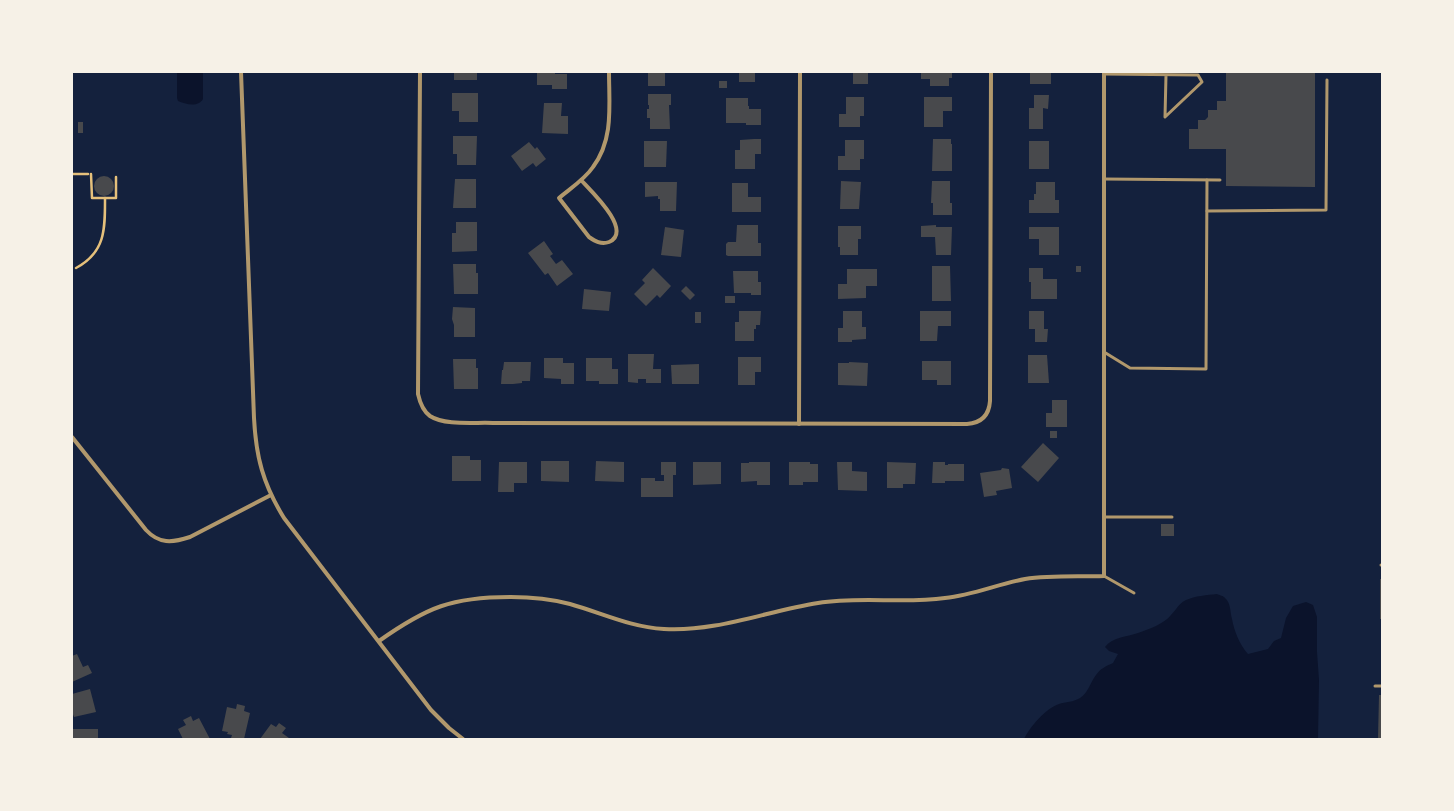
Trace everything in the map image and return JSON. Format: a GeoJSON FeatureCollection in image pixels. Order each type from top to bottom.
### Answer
{"type":"FeatureCollection","features":[{"type":"Feature","properties":{"kind":"street"},"geometry":{"type":"LineString","coordinates":[[241,72],[255,441],[260,466],[271,495],[284,518],[431,710],[449,728],[463,739]]}},
{"type":"Feature","properties":{"kind":"street"},"geometry":{"type":"LineString","coordinates":[[420,72],[418,388],[420,404],[430,416],[439,420],[450,422],[494,423],[799,424],[967,424],[975,423],[983,419],[990,409],[991,72]]}},
{"type":"Feature","properties":{"kind":"street"},"geometry":{"type":"LineString","coordinates":[[581,180],[615,221],[617,233],[614,238],[608,242],[602,243],[589,237],[559,198],[594,167],[604,148],[609,125],[609,72]]}},
{"type":"Feature","properties":{"kind":"street"},"geometry":{"type":"LineString","coordinates":[[799,424],[800,72]]}},
{"type":"Feature","properties":{"kind":"street"},"geometry":{"type":"LineString","coordinates":[[379,641],[426,612],[450,603],[477,598],[551,600],[570,604],[626,624],[654,628],[683,629],[717,626],[818,603],[853,600],[932,600],[961,596],[1036,578],[1104,576],[1104,73]]}},
{"type":"Feature","properties":{"kind":"street"},"geometry":{"type":"LineString","coordinates":[[72,437],[146,530],[156,539],[170,542],[180,541],[271,495]]}},
{"type":"Feature","properties":{"kind":"lane"},"geometry":{"type":"LineString","coordinates":[[1104,73],[1198,75],[1202,82],[1165,117],[1166,75]]}},
{"type":"Feature","properties":{"kind":"lane"},"geometry":{"type":"LineString","coordinates":[[1206,211],[1326,210],[1327,80]]}},
{"type":"Feature","properties":{"kind":"lane"},"geometry":{"type":"LineString","coordinates":[[1104,179],[1220,180]]}},
{"type":"Feature","properties":{"kind":"lane"},"geometry":{"type":"LineString","coordinates":[[1104,352],[1130,368],[1206,368],[1207,180]]}},
{"type":"Feature","properties":{"kind":"lane"},"geometry":{"type":"LineString","coordinates":[[1104,517],[1172,517]]}},
{"type":"Feature","properties":{"kind":"lane"},"geometry":{"type":"LineString","coordinates":[[1104,576],[1134,593]]}},
{"type":"Feature","properties":{"kind":"lane"},"geometry":{"type":"LineString","coordinates":[[1375,686],[1382,686]]}},
{"type":"Feature","properties":{"kind":"path"},"geometry":{"type":"LineString","coordinates":[[72,174],[90,174],[92,198],[116,198],[116,177]]}},
{"type":"Feature","properties":{"kind":"path"},"geometry":{"type":"LineString","coordinates":[[76,268],[89,260],[96,252],[99,245],[105,225],[105,198]]}},
{"type":"Feature","properties":{"kind":"water"},"geometry":{"type":"Polygon","coordinates":[[[177,72],[203,72],[203,99],[201,102],[198,104],[191,104],[178,101],[177,72]]]}},
{"type":"Feature","properties":{"kind":"water"},"geometry":{"type":"Polygon","coordinates":[[[1217,594],[1223,596],[1227,600],[1236,633],[1242,646],[1248,654],[1268,649],[1274,641],[1281,638],[1286,618],[1293,606],[1306,602],[1313,605],[1317,617],[1319,680],[1318,739],[1024,739],[1034,724],[1049,709],[1083,696],[1098,673],[1103,668],[1113,663],[1118,654],[1109,651],[1105,647],[1108,644],[1116,639],[1138,633],[1160,624],[1186,600],[1217,594]]]}},
{"type":"Feature","properties":{"kind":"building"},"geometry":{"type":"Polygon","coordinates":[[[454,72],[477,72],[477,80],[454,80],[454,72]]]}},
{"type":"Feature","properties":{"kind":"building"},"geometry":{"type":"Polygon","coordinates":[[[537,72],[567,74],[567,89],[552,89],[552,85],[537,85],[537,72]]]}},
{"type":"Feature","properties":{"kind":"building"},"geometry":{"type":"Polygon","coordinates":[[[648,72],[665,72],[665,86],[648,86],[648,72]]]}},
{"type":"Feature","properties":{"kind":"building"},"geometry":{"type":"Polygon","coordinates":[[[739,72],[755,72],[755,82],[739,82],[739,72]]]}},
{"type":"Feature","properties":{"kind":"building"},"geometry":{"type":"Polygon","coordinates":[[[853,72],[868,72],[868,84],[853,84],[853,72]]]}},
{"type":"Feature","properties":{"kind":"building"},"geometry":{"type":"Polygon","coordinates":[[[921,72],[952,72],[952,78],[949,78],[949,86],[930,86],[930,79],[921,79],[921,72]]]}},
{"type":"Feature","properties":{"kind":"building"},"geometry":{"type":"Polygon","coordinates":[[[1030,72],[1051,72],[1051,84],[1030,84],[1030,72]]]}},
{"type":"Feature","properties":{"kind":"building"},"geometry":{"type":"Polygon","coordinates":[[[1226,72],[1315,72],[1315,187],[1226,186],[1226,149],[1189,149],[1189,129],[1198,129],[1198,120],[1205,120],[1208,117],[1208,110],[1217,110],[1217,101],[1226,101],[1226,72]]]}},
{"type":"Feature","properties":{"kind":"building"},"geometry":{"type":"Polygon","coordinates":[[[719,81],[727,81],[727,88],[719,88],[719,81]]]}},
{"type":"Feature","properties":{"kind":"building"},"geometry":{"type":"Polygon","coordinates":[[[452,93],[478,93],[478,122],[459,122],[459,111],[452,111],[452,93]]]}},
{"type":"Feature","properties":{"kind":"building"},"geometry":{"type":"Polygon","coordinates":[[[648,94],[671,94],[671,105],[669,105],[670,129],[650,129],[650,118],[647,118],[647,109],[649,109],[648,94]]]}},
{"type":"Feature","properties":{"kind":"building"},"geometry":{"type":"Polygon","coordinates":[[[1034,95],[1049,95],[1048,109],[1043,108],[1043,129],[1029,129],[1029,108],[1034,108],[1034,95]]]}},
{"type":"Feature","properties":{"kind":"building"},"geometry":{"type":"Polygon","coordinates":[[[846,97],[864,97],[864,116],[860,116],[860,127],[839,127],[839,114],[846,114],[846,97]]]}},
{"type":"Feature","properties":{"kind":"building"},"geometry":{"type":"Polygon","coordinates":[[[924,97],[952,97],[952,111],[943,111],[943,127],[924,127],[924,97]]]}},
{"type":"Feature","properties":{"kind":"building"},"geometry":{"type":"Polygon","coordinates":[[[726,98],[748,98],[749,109],[761,109],[761,125],[726,123],[726,98]]]}},
{"type":"Feature","properties":{"kind":"building"},"geometry":{"type":"Polygon","coordinates":[[[544,103],[562,103],[561,116],[568,116],[568,134],[542,133],[544,103]]]}},
{"type":"Feature","properties":{"kind":"building"},"geometry":{"type":"Polygon","coordinates":[[[78,122],[83,122],[83,133],[78,133],[78,122]]]}},
{"type":"Feature","properties":{"kind":"building"},"geometry":{"type":"Polygon","coordinates":[[[453,136],[477,136],[476,165],[457,165],[457,154],[453,154],[453,136]]]}},
{"type":"Feature","properties":{"kind":"building"},"geometry":{"type":"Polygon","coordinates":[[[761,139],[761,154],[755,154],[755,169],[735,169],[735,150],[740,150],[740,140],[761,139]]]}},
{"type":"Feature","properties":{"kind":"building"},"geometry":{"type":"Polygon","coordinates":[[[933,139],[951,139],[952,171],[932,171],[933,139]]]}},
{"type":"Feature","properties":{"kind":"building"},"geometry":{"type":"Polygon","coordinates":[[[845,140],[864,140],[864,159],[860,159],[860,170],[838,170],[838,156],[845,156],[845,140]]]}},
{"type":"Feature","properties":{"kind":"building"},"geometry":{"type":"Polygon","coordinates":[[[644,141],[667,141],[666,167],[644,167],[644,141]]]}},
{"type":"Feature","properties":{"kind":"building"},"geometry":{"type":"Polygon","coordinates":[[[1029,141],[1049,141],[1049,169],[1029,169],[1029,141]]]}},
{"type":"Feature","properties":{"kind":"building"},"geometry":{"type":"Polygon","coordinates":[[[529,142],[535,149],[537,147],[546,159],[536,167],[533,163],[522,171],[511,156],[529,142]]]}},
{"type":"Feature","properties":{"kind":"building"},"geometry":{"type":"Polygon","coordinates":[[[104,176],[111,179],[114,186],[111,193],[104,196],[97,193],[94,186],[97,179],[104,176]]]}},
{"type":"Feature","properties":{"kind":"building"},"geometry":{"type":"Polygon","coordinates":[[[455,179],[476,179],[476,208],[453,208],[455,179]]]}},
{"type":"Feature","properties":{"kind":"building"},"geometry":{"type":"Polygon","coordinates":[[[841,181],[861,182],[859,209],[840,209],[841,181]]]}},
{"type":"Feature","properties":{"kind":"building"},"geometry":{"type":"Polygon","coordinates":[[[932,181],[950,181],[950,203],[952,203],[952,215],[933,215],[933,203],[931,203],[932,181]]]}},
{"type":"Feature","properties":{"kind":"building"},"geometry":{"type":"Polygon","coordinates":[[[645,182],[677,182],[676,211],[660,211],[660,199],[658,199],[658,196],[645,197],[645,182]]]}},
{"type":"Feature","properties":{"kind":"building"},"geometry":{"type":"Polygon","coordinates":[[[1036,182],[1055,182],[1055,200],[1059,200],[1059,213],[1029,213],[1029,200],[1034,200],[1034,194],[1036,194],[1036,182]]]}},
{"type":"Feature","properties":{"kind":"building"},"geometry":{"type":"Polygon","coordinates":[[[732,183],[748,183],[748,197],[761,197],[761,212],[732,212],[732,183]]]}},
{"type":"Feature","properties":{"kind":"building"},"geometry":{"type":"Polygon","coordinates":[[[456,222],[477,222],[477,251],[452,252],[452,233],[456,233],[456,222]]]}},
{"type":"Feature","properties":{"kind":"building"},"geometry":{"type":"Polygon","coordinates":[[[737,225],[758,225],[758,243],[761,243],[761,256],[726,255],[726,244],[728,242],[736,242],[737,225]]]}},
{"type":"Feature","properties":{"kind":"building"},"geometry":{"type":"Polygon","coordinates":[[[936,225],[936,227],[952,227],[951,255],[936,255],[935,237],[921,237],[921,226],[936,225]]]}},
{"type":"Feature","properties":{"kind":"building"},"geometry":{"type":"Polygon","coordinates":[[[838,226],[861,226],[861,239],[858,239],[858,255],[840,255],[840,247],[838,247],[838,226]]]}},
{"type":"Feature","properties":{"kind":"building"},"geometry":{"type":"Polygon","coordinates":[[[665,227],[684,230],[681,257],[661,255],[665,227]]]}},
{"type":"Feature","properties":{"kind":"building"},"geometry":{"type":"Polygon","coordinates":[[[1029,227],[1059,227],[1059,255],[1039,255],[1039,239],[1029,239],[1029,227]]]}},
{"type":"Feature","properties":{"kind":"building"},"geometry":{"type":"Polygon","coordinates":[[[544,241],[553,254],[550,256],[556,264],[562,260],[573,274],[557,286],[548,273],[545,275],[528,253],[544,241]]]}},
{"type":"Feature","properties":{"kind":"building"},"geometry":{"type":"Polygon","coordinates":[[[453,264],[476,264],[476,273],[478,273],[478,294],[454,294],[453,264]]]}},
{"type":"Feature","properties":{"kind":"building"},"geometry":{"type":"Polygon","coordinates":[[[932,266],[950,266],[951,301],[932,301],[932,266]]]}},
{"type":"Feature","properties":{"kind":"building"},"geometry":{"type":"Polygon","coordinates":[[[1076,266],[1081,266],[1081,272],[1076,272],[1076,266]]]}},
{"type":"Feature","properties":{"kind":"building"},"geometry":{"type":"Polygon","coordinates":[[[653,268],[671,286],[660,298],[657,295],[646,306],[634,294],[645,283],[642,280],[653,268]]]}},
{"type":"Feature","properties":{"kind":"building"},"geometry":{"type":"Polygon","coordinates":[[[1029,268],[1043,268],[1043,279],[1057,279],[1057,299],[1031,299],[1029,268]]]}},
{"type":"Feature","properties":{"kind":"building"},"geometry":{"type":"Polygon","coordinates":[[[847,269],[877,269],[877,286],[866,286],[866,298],[838,299],[838,284],[847,284],[847,269]]]}},
{"type":"Feature","properties":{"kind":"building"},"geometry":{"type":"Polygon","coordinates":[[[733,271],[758,271],[758,282],[761,282],[761,295],[751,295],[751,293],[734,293],[733,271]]]}},
{"type":"Feature","properties":{"kind":"building"},"geometry":{"type":"Polygon","coordinates":[[[686,286],[695,295],[690,300],[681,291],[686,286]]]}},
{"type":"Feature","properties":{"kind":"building"},"geometry":{"type":"Polygon","coordinates":[[[584,289],[611,292],[609,311],[582,309],[584,289]]]}},
{"type":"Feature","properties":{"kind":"building"},"geometry":{"type":"Polygon","coordinates":[[[725,296],[735,296],[735,303],[725,303],[725,296]]]}},
{"type":"Feature","properties":{"kind":"building"},"geometry":{"type":"Polygon","coordinates":[[[453,307],[475,308],[475,337],[454,337],[454,325],[452,319],[453,307]]]}},
{"type":"Feature","properties":{"kind":"building"},"geometry":{"type":"Polygon","coordinates":[[[739,311],[761,311],[760,325],[756,325],[756,329],[754,329],[754,341],[735,341],[735,322],[739,322],[739,311]]]}},
{"type":"Feature","properties":{"kind":"building"},"geometry":{"type":"Polygon","coordinates":[[[843,311],[862,311],[862,327],[866,327],[866,339],[852,340],[852,342],[838,342],[838,328],[843,328],[843,311]]]}},
{"type":"Feature","properties":{"kind":"building"},"geometry":{"type":"Polygon","coordinates":[[[920,311],[951,311],[951,326],[938,326],[937,341],[920,341],[920,311]]]}},
{"type":"Feature","properties":{"kind":"building"},"geometry":{"type":"Polygon","coordinates":[[[1029,311],[1044,311],[1044,329],[1048,329],[1047,342],[1035,342],[1035,329],[1029,329],[1029,311]]]}},
{"type":"Feature","properties":{"kind":"building"},"geometry":{"type":"Polygon","coordinates":[[[695,312],[701,312],[701,323],[695,323],[695,312]]]}},
{"type":"Feature","properties":{"kind":"building"},"geometry":{"type":"Polygon","coordinates":[[[628,354],[654,354],[653,369],[661,369],[661,383],[646,383],[646,379],[638,379],[638,383],[628,382],[628,354]]]}},
{"type":"Feature","properties":{"kind":"building"},"geometry":{"type":"Polygon","coordinates":[[[1028,355],[1047,355],[1049,383],[1028,383],[1028,355]]]}},
{"type":"Feature","properties":{"kind":"building"},"geometry":{"type":"Polygon","coordinates":[[[738,357],[761,357],[761,372],[755,372],[755,385],[738,385],[738,357]]]}},
{"type":"Feature","properties":{"kind":"building"},"geometry":{"type":"Polygon","coordinates":[[[544,358],[563,358],[563,363],[574,363],[574,384],[561,384],[561,379],[544,378],[544,358]]]}},
{"type":"Feature","properties":{"kind":"building"},"geometry":{"type":"Polygon","coordinates":[[[586,358],[612,358],[612,369],[618,369],[618,384],[599,384],[599,381],[586,381],[586,358]]]}},
{"type":"Feature","properties":{"kind":"building"},"geometry":{"type":"Polygon","coordinates":[[[453,359],[476,359],[476,368],[478,368],[478,389],[454,389],[453,359]]]}},
{"type":"Feature","properties":{"kind":"building"},"geometry":{"type":"Polygon","coordinates":[[[922,361],[951,361],[951,385],[937,385],[937,380],[922,380],[922,361]]]}},
{"type":"Feature","properties":{"kind":"building"},"geometry":{"type":"Polygon","coordinates":[[[504,362],[531,362],[530,381],[522,381],[522,383],[513,384],[501,384],[504,362]]]}},
{"type":"Feature","properties":{"kind":"building"},"geometry":{"type":"Polygon","coordinates":[[[838,363],[868,363],[867,386],[838,385],[838,363]]]}},
{"type":"Feature","properties":{"kind":"building"},"geometry":{"type":"Polygon","coordinates":[[[699,364],[699,384],[672,384],[671,365],[699,364]]]}},
{"type":"Feature","properties":{"kind":"building"},"geometry":{"type":"Polygon","coordinates":[[[1052,400],[1067,400],[1067,427],[1046,427],[1046,413],[1052,413],[1052,400]]]}},
{"type":"Feature","properties":{"kind":"building"},"geometry":{"type":"Polygon","coordinates":[[[1050,431],[1057,431],[1057,438],[1050,438],[1050,431]]]}},
{"type":"Feature","properties":{"kind":"building"},"geometry":{"type":"Polygon","coordinates":[[[1043,443],[1059,458],[1038,482],[1021,467],[1043,443]]]}},
{"type":"Feature","properties":{"kind":"building"},"geometry":{"type":"Polygon","coordinates":[[[452,456],[470,456],[470,460],[481,460],[481,481],[452,481],[452,456]]]}},
{"type":"Feature","properties":{"kind":"building"},"geometry":{"type":"Polygon","coordinates":[[[541,461],[569,461],[569,482],[541,481],[541,461]]]}},
{"type":"Feature","properties":{"kind":"building"},"geometry":{"type":"Polygon","coordinates":[[[596,461],[624,462],[624,482],[595,481],[596,461]]]}},
{"type":"Feature","properties":{"kind":"building"},"geometry":{"type":"Polygon","coordinates":[[[499,462],[527,462],[527,483],[514,483],[514,492],[498,492],[499,462]]]}},
{"type":"Feature","properties":{"kind":"building"},"geometry":{"type":"Polygon","coordinates":[[[661,462],[676,462],[676,475],[673,475],[673,497],[641,497],[641,478],[655,478],[655,481],[664,481],[664,475],[661,475],[661,462]]]}},
{"type":"Feature","properties":{"kind":"building"},"geometry":{"type":"Polygon","coordinates":[[[693,462],[721,462],[721,484],[693,485],[693,462]]]}},
{"type":"Feature","properties":{"kind":"building"},"geometry":{"type":"Polygon","coordinates":[[[770,462],[770,485],[757,485],[757,481],[741,482],[741,463],[770,462]]]}},
{"type":"Feature","properties":{"kind":"building"},"geometry":{"type":"Polygon","coordinates":[[[789,462],[810,462],[810,464],[818,464],[818,482],[803,482],[803,485],[789,485],[789,462]]]}},
{"type":"Feature","properties":{"kind":"building"},"geometry":{"type":"Polygon","coordinates":[[[837,462],[852,462],[852,471],[867,472],[867,491],[838,490],[837,462]]]}},
{"type":"Feature","properties":{"kind":"building"},"geometry":{"type":"Polygon","coordinates":[[[887,462],[916,463],[915,484],[903,484],[903,488],[887,488],[887,462]]]}},
{"type":"Feature","properties":{"kind":"building"},"geometry":{"type":"Polygon","coordinates":[[[933,462],[945,462],[945,465],[964,464],[964,481],[932,483],[933,462]]]}},
{"type":"Feature","properties":{"kind":"building"},"geometry":{"type":"Polygon","coordinates":[[[1002,468],[1009,469],[1012,488],[996,491],[997,495],[984,497],[980,473],[1001,470],[1002,468]]]}},
{"type":"Feature","properties":{"kind":"building"},"geometry":{"type":"Polygon","coordinates":[[[1161,524],[1174,524],[1174,536],[1161,536],[1161,524]]]}},
{"type":"Feature","properties":{"kind":"building"},"geometry":{"type":"Polygon","coordinates":[[[1380,579],[1382,579],[1382,619],[1380,619],[1380,579]]]}},
{"type":"Feature","properties":{"kind":"building"},"geometry":{"type":"Polygon","coordinates":[[[77,654],[83,667],[88,665],[92,673],[72,682],[72,656],[77,654]]]}},
{"type":"Feature","properties":{"kind":"building"},"geometry":{"type":"Polygon","coordinates":[[[90,689],[96,712],[74,717],[72,712],[72,694],[90,689]]]}},
{"type":"Feature","properties":{"kind":"building"},"geometry":{"type":"Polygon","coordinates":[[[1379,695],[1382,695],[1382,739],[1378,739],[1379,695]]]}},
{"type":"Feature","properties":{"kind":"building"},"geometry":{"type":"Polygon","coordinates":[[[237,704],[245,706],[244,711],[250,713],[244,739],[231,738],[232,735],[227,734],[228,732],[222,731],[227,707],[236,709],[237,704]]]}},
{"type":"Feature","properties":{"kind":"building"},"geometry":{"type":"Polygon","coordinates":[[[191,716],[193,721],[199,718],[210,739],[183,739],[178,729],[186,725],[183,720],[191,716]]]}},
{"type":"Feature","properties":{"kind":"building"},"geometry":{"type":"Polygon","coordinates":[[[279,723],[286,728],[282,733],[289,739],[260,739],[271,724],[276,727],[279,723]]]}},
{"type":"Feature","properties":{"kind":"building"},"geometry":{"type":"Polygon","coordinates":[[[72,729],[98,729],[98,739],[72,739],[72,729]]]}}]}
